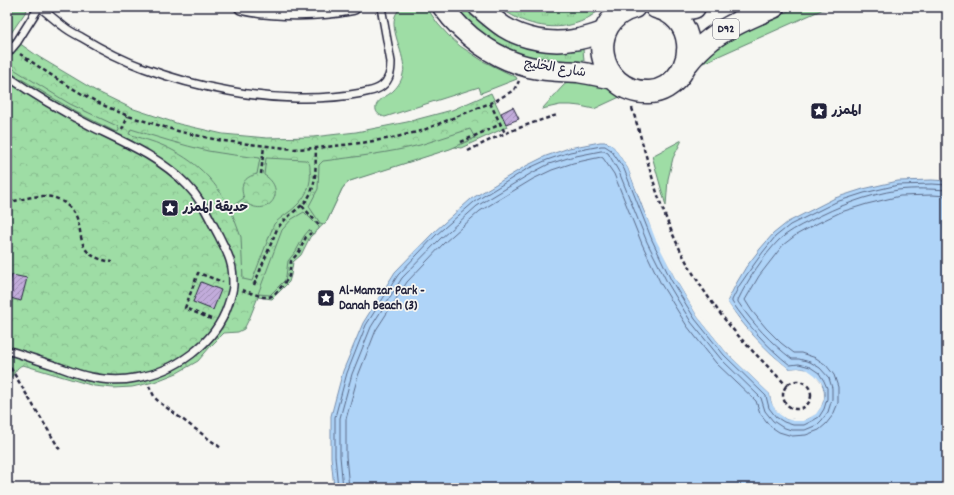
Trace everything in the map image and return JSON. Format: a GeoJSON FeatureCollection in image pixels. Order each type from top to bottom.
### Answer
{"type":"FeatureCollection","features":[{"type":"Feature","properties":{"kind":"main road","name":"شارع الخليج"},"geometry":{"type":"LineString","coordinates":[[443,7],[451,19],[479,44],[512,62],[548,70],[581,72],[620,84]]}},
{"type":"Feature","properties":{"kind":"main road","name":"شارع الخليج"},"geometry":{"type":"LineString","coordinates":[[479,7],[504,27],[521,35],[537,39],[555,41],[572,40],[590,37],[606,31]]}},
{"type":"Feature","properties":{"kind":"main road"},"geometry":{"type":"LineString","coordinates":[[634,7],[629,8],[619,14],[612,21],[606,31],[602,51],[608,71],[620,84],[638,92],[650,92],[662,89],[673,83],[681,74],[687,63],[689,52],[685,31],[679,21],[671,14],[659,8]]}},
{"type":"Feature","properties":{"kind":"main road"},"geometry":{"type":"LineString","coordinates":[[659,8],[694,7]]}},
{"type":"Feature","properties":{"kind":"main road","name":"D92"},"geometry":{"type":"LineString","coordinates":[[687,63],[710,40],[725,30],[773,7]]}},
{"type":"Feature","properties":{"kind":"street"},"geometry":{"type":"LineString","coordinates":[[242,7],[280,11],[314,12],[353,7]]}},
{"type":"Feature","properties":{"kind":"lane"},"geometry":{"type":"LineString","coordinates":[[7,54],[17,42],[39,7],[64,27],[116,56],[144,68],[179,80],[230,92],[260,95],[320,97],[350,95],[376,90],[383,85],[390,75],[391,62],[381,7]]}},
{"type":"Feature","properties":{"kind":"lane"},"geometry":{"type":"LineString","coordinates":[[7,76],[66,113],[145,153],[174,173],[187,185],[197,197],[212,222],[227,252],[231,264],[233,286],[225,313],[213,333],[194,352],[178,363],[158,373],[135,378],[112,380],[89,377],[7,350]]}},
{"type":"Feature","properties":{"kind":"path"},"geometry":{"type":"LineString","coordinates":[[12,48],[57,79],[105,106],[128,116],[181,132],[223,141],[294,149],[316,148],[392,138],[420,130],[490,103],[514,90],[519,83],[522,74],[530,67]]}},
{"type":"Feature","properties":{"kind":"path"},"geometry":{"type":"LineString","coordinates":[[620,84],[670,229],[695,278],[710,301],[727,322],[745,343],[787,386]]}},
{"type":"Feature","properties":{"kind":"path"},"geometry":{"type":"LineString","coordinates":[[490,103],[505,133]]}},
{"type":"Feature","properties":{"kind":"path"},"geometry":{"type":"LineString","coordinates":[[468,151],[505,133],[557,115]]}},
{"type":"Feature","properties":{"kind":"path"},"geometry":{"type":"LineString","coordinates":[[119,139],[128,116]]}},
{"type":"Feature","properties":{"kind":"path"},"geometry":{"type":"LineString","coordinates":[[461,142],[500,124]]}},
{"type":"Feature","properties":{"kind":"path"},"geometry":{"type":"LineString","coordinates":[[261,174],[264,146]]}},
{"type":"Feature","properties":{"kind":"path"},"geometry":{"type":"LineString","coordinates":[[254,285],[281,222],[307,201],[313,189],[316,148]]}},
{"type":"Feature","properties":{"kind":"path"},"geometry":{"type":"LineString","coordinates":[[7,203],[35,196],[56,198],[64,202],[72,210],[78,220],[82,241],[86,250],[98,259],[112,262]]}},
{"type":"Feature","properties":{"kind":"path"},"geometry":{"type":"LineString","coordinates":[[302,206],[320,226]]}},
{"type":"Feature","properties":{"kind":"path"},"geometry":{"type":"LineString","coordinates":[[7,362],[60,450]]}},
{"type":"Feature","properties":{"kind":"path"},"geometry":{"type":"LineString","coordinates":[[144,376],[152,393],[159,402],[221,448]]}},
{"type":"Feature","properties":{"kind":"path"},"geometry":{"type":"LineString","coordinates":[[796,381],[802,382],[806,385],[810,389],[811,394],[808,404],[803,408],[798,409],[792,408],[788,405],[784,401],[783,396],[784,390],[787,386],[791,382],[796,381]]}},
{"type":"Feature","properties":{"kind":"green space","name":"حديقة الممزر"},"geometry":{"type":"Polygon","coordinates":[[[7,7],[27,7],[9,36],[39,57],[96,91],[131,108],[179,124],[223,134],[267,138],[313,137],[356,132],[407,122],[452,110],[491,93],[507,127],[461,148],[455,147],[350,181],[342,189],[327,221],[310,237],[301,255],[293,262],[289,282],[272,299],[258,297],[244,329],[238,332],[224,333],[198,361],[177,373],[154,382],[132,387],[113,388],[94,386],[23,365],[18,368],[12,377],[7,381],[7,7]]]}},
{"type":"Feature","properties":{"kind":"green space"},"geometry":{"type":"Polygon","coordinates":[[[7,7],[29,7],[9,36],[14,40],[7,48],[7,7]]]}},
{"type":"Feature","properties":{"kind":"green space"},"geometry":{"type":"Polygon","coordinates":[[[403,7],[423,7],[429,11],[438,24],[460,46],[483,61],[516,77],[517,79],[481,93],[479,87],[385,117],[379,115],[376,110],[377,104],[392,92],[401,81],[403,74],[404,67],[394,25],[395,17],[399,10],[403,7]]]}},
{"type":"Feature","properties":{"kind":"green space"},"geometry":{"type":"Polygon","coordinates":[[[454,7],[467,7],[474,15],[548,50],[565,51],[583,49],[584,61],[544,59],[519,53],[480,33],[454,7]]]}},
{"type":"Feature","properties":{"kind":"green space"},"geometry":{"type":"Polygon","coordinates":[[[500,7],[512,7],[517,12],[527,7],[604,7],[581,22],[557,27],[537,25],[527,22],[508,13],[500,7]]]}},
{"type":"Feature","properties":{"kind":"green space"},"geometry":{"type":"Polygon","coordinates":[[[798,7],[828,7],[703,63],[722,44],[734,36],[759,23],[798,7]]]}},
{"type":"Feature","properties":{"kind":"green space"},"geometry":{"type":"Polygon","coordinates":[[[7,67],[12,68],[70,104],[117,126],[119,129],[118,132],[76,112],[8,71],[7,67]]]}},
{"type":"Feature","properties":{"kind":"green space"},"geometry":{"type":"Polygon","coordinates":[[[590,79],[624,95],[594,109],[580,106],[560,105],[542,109],[569,81],[590,79]]]}},
{"type":"Feature","properties":{"kind":"green space"},"geometry":{"type":"Polygon","coordinates":[[[131,129],[208,151],[260,158],[257,174],[246,179],[242,185],[244,198],[230,208],[224,197],[203,171],[185,158],[164,146],[129,134],[131,129]]]}},
{"type":"Feature","properties":{"kind":"green space"},"geometry":{"type":"Polygon","coordinates":[[[470,129],[475,138],[450,149],[350,181],[342,189],[327,221],[324,224],[320,223],[309,206],[318,189],[319,165],[323,161],[408,148],[470,129]]]}},
{"type":"Feature","properties":{"kind":"green space"},"geometry":{"type":"Polygon","coordinates":[[[682,140],[673,158],[668,179],[666,206],[652,156],[682,140]]]}},
{"type":"Feature","properties":{"kind":"green space"},"geometry":{"type":"Polygon","coordinates":[[[266,158],[307,161],[310,165],[310,180],[308,190],[300,202],[274,224],[252,281],[243,279],[241,237],[232,213],[246,203],[255,207],[262,207],[269,205],[273,200],[275,188],[271,181],[264,175],[266,158]]]}},
{"type":"Feature","properties":{"kind":"green space"},"geometry":{"type":"Polygon","coordinates":[[[304,212],[319,227],[319,229],[313,234],[309,230],[304,236],[296,251],[288,261],[285,280],[270,295],[258,294],[282,230],[292,219],[304,212]]]}},
{"type":"Feature","properties":{"kind":"water"},"geometry":{"type":"Polygon","coordinates":[[[605,142],[614,147],[628,168],[643,209],[675,278],[698,317],[727,353],[770,394],[774,406],[786,419],[803,420],[816,413],[823,402],[824,390],[817,378],[804,369],[789,369],[763,346],[748,330],[727,302],[746,267],[773,234],[788,222],[835,198],[863,189],[898,181],[947,181],[947,488],[334,488],[331,457],[331,416],[343,371],[363,323],[395,272],[434,232],[471,199],[526,166],[546,156],[569,148],[605,142]]]}},
{"type":"Feature","properties":{"kind":"pier"},"geometry":{"type":"Polygon","coordinates":[[[610,142],[616,146],[629,167],[657,237],[677,277],[700,315],[729,351],[772,393],[775,405],[780,413],[787,417],[803,419],[810,416],[814,412],[819,406],[822,398],[819,383],[807,372],[798,370],[788,371],[770,356],[753,340],[725,303],[726,300],[740,321],[771,354],[789,369],[798,368],[808,370],[815,375],[821,382],[824,398],[821,407],[816,414],[803,421],[794,421],[786,419],[779,414],[773,406],[770,394],[727,353],[698,317],[675,278],[655,238],[628,168],[610,142]]]}},
{"type":"Feature","properties":{"kind":"building"},"geometry":{"type":"Polygon","coordinates":[[[513,107],[519,119],[506,124],[501,113],[513,107]]]}},
{"type":"Feature","properties":{"kind":"building"},"geometry":{"type":"Polygon","coordinates":[[[12,275],[27,278],[21,301],[7,297],[12,275]]]}},
{"type":"Feature","properties":{"kind":"building"},"geometry":{"type":"Polygon","coordinates":[[[201,282],[221,290],[213,310],[193,302],[201,282]]]}},
{"type":"Feature","properties":{"kind":"place","name":"الممزر"},"geometry":{"type":"Point","coordinates":[819,111]}},
{"type":"Feature","properties":{"kind":"place","name":"حديقة الممزر"},"geometry":{"type":"Point","coordinates":[170,208]}},
{"type":"Feature","properties":{"kind":"place","name":"Al-Mamzar Park - Danah Beach (3)"},"geometry":{"type":"Point","coordinates":[326,298]}}]}
